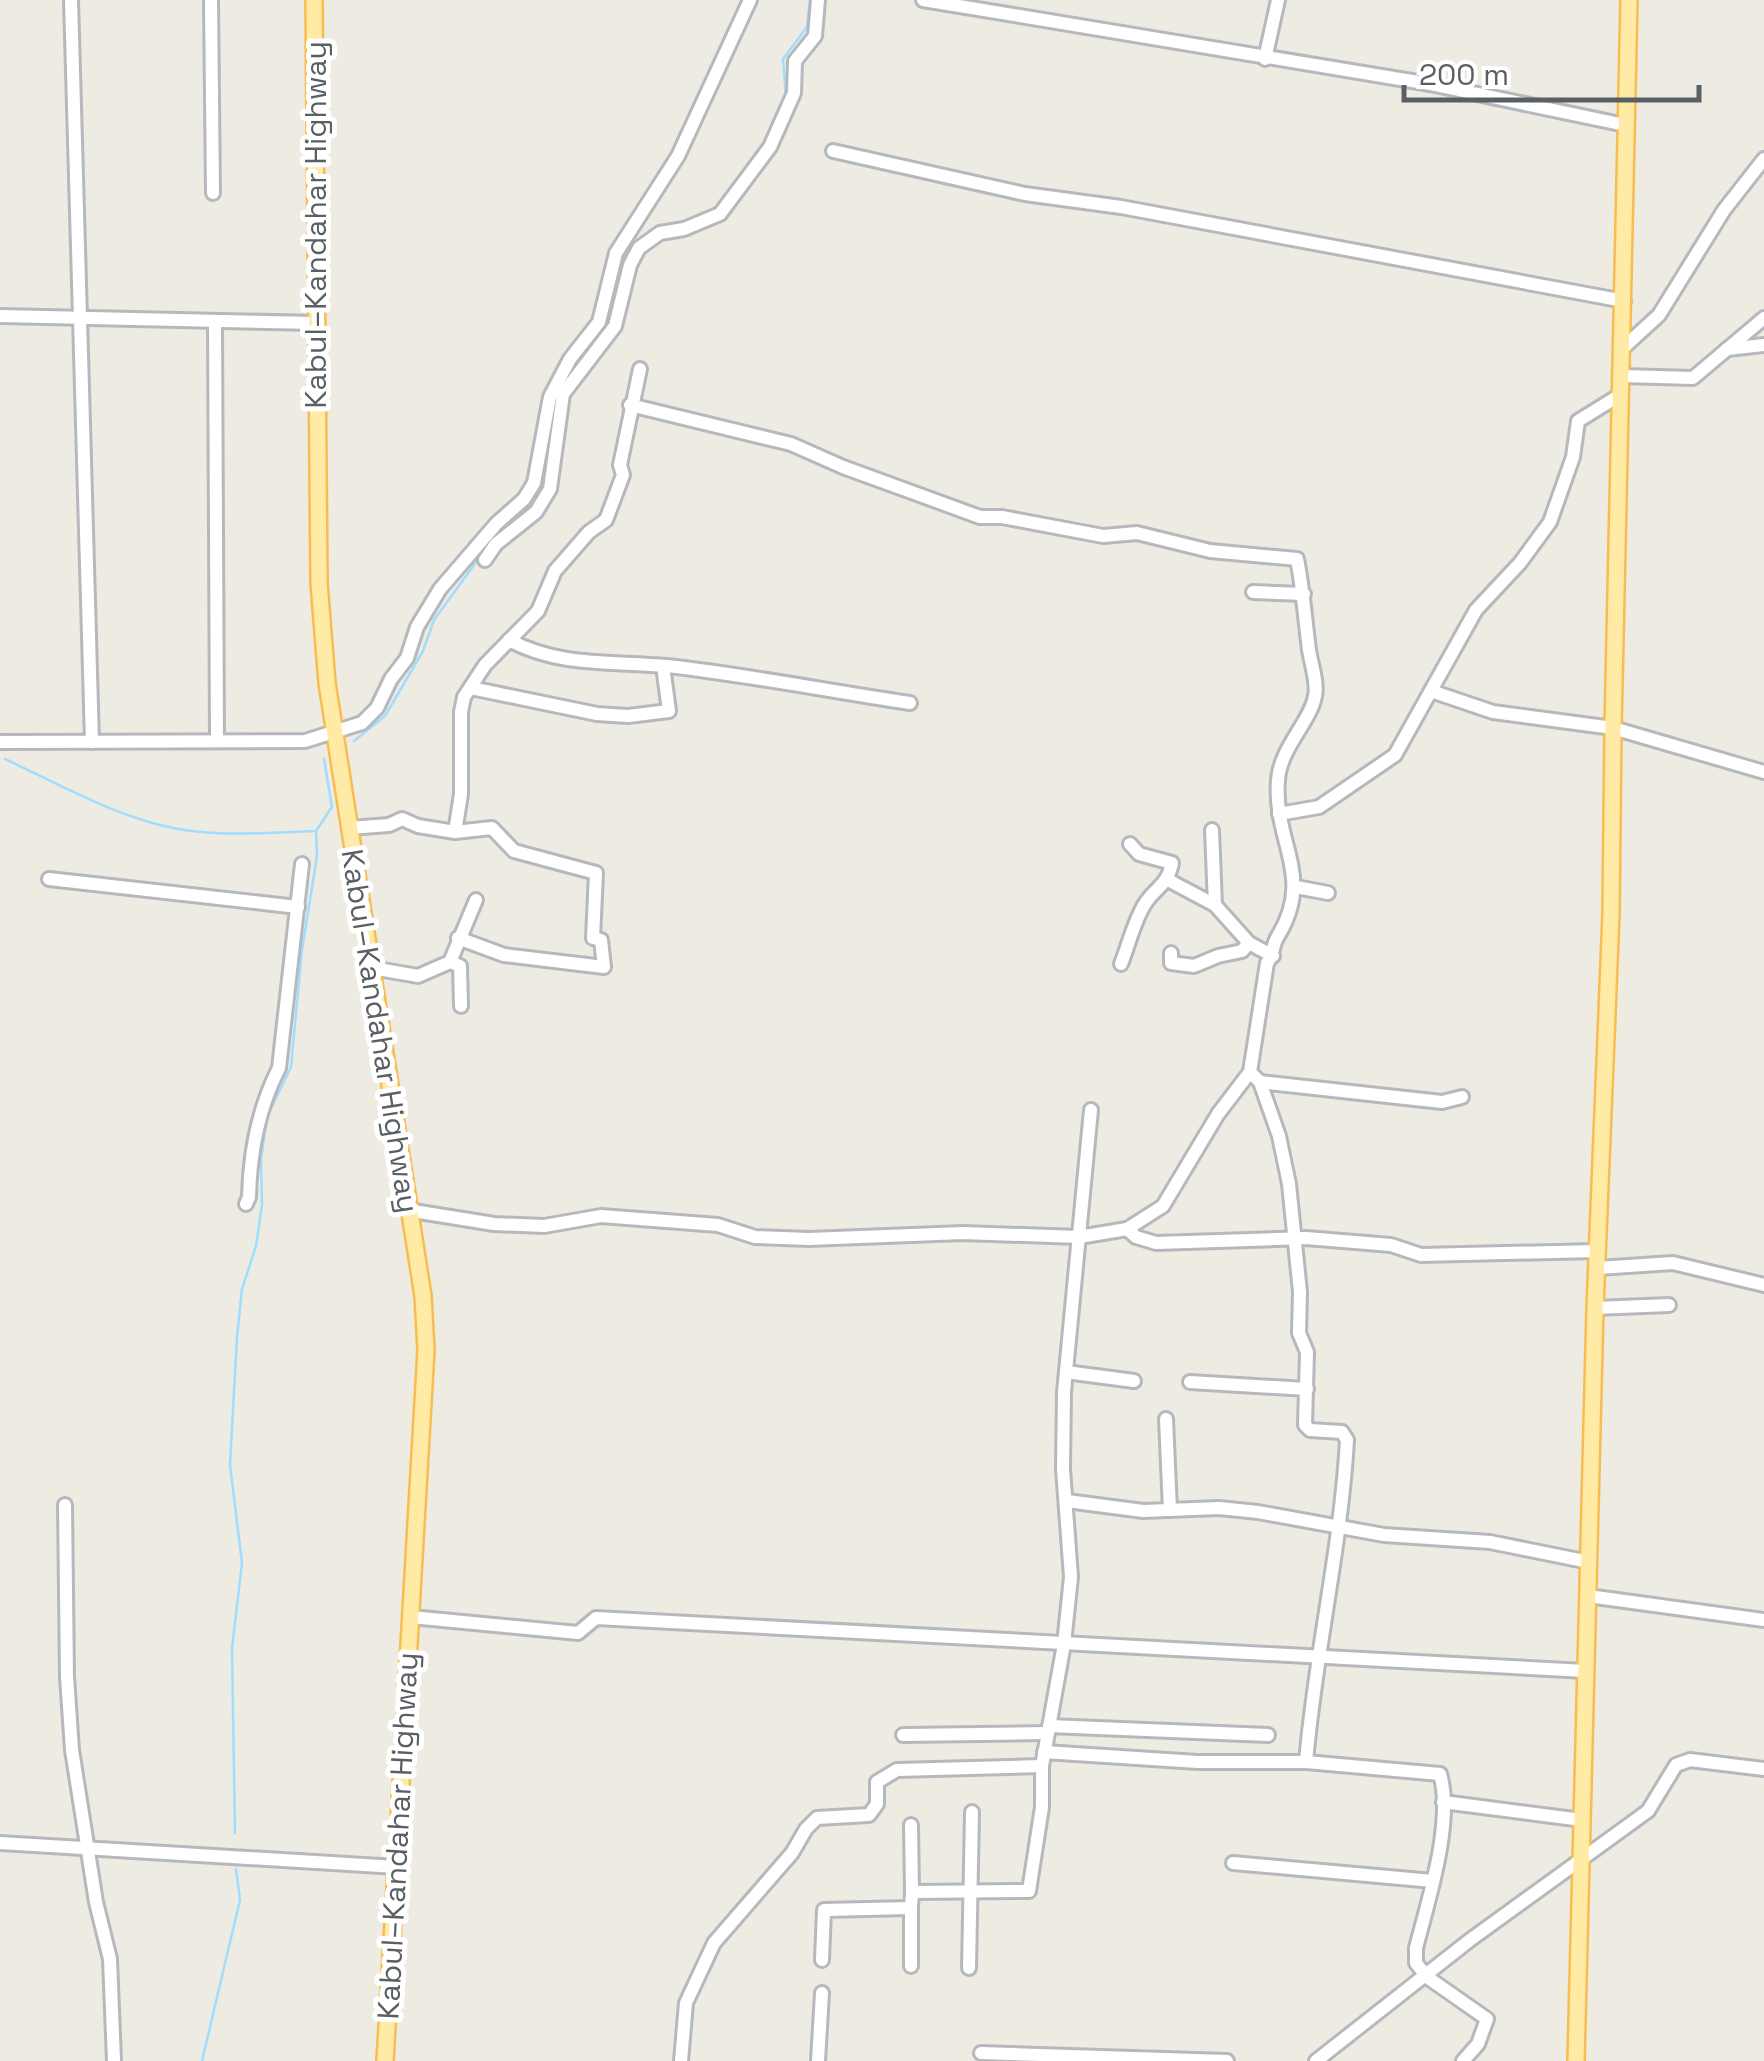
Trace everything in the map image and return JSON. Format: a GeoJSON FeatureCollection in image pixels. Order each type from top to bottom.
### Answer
{"type":"FeatureCollection","features":[{"type":"Feature","properties":{"kind":"main road","name":"Kabul–Kandahar Highway"},"geometry":{"type":"LineString","coordinates":[[314,0],[319,583],[327,683],[423,1296],[426,1350],[385,2061]]}},
{"type":"Feature","properties":{"kind":"main road"},"geometry":{"type":"LineString","coordinates":[[1576,2061],[1595,1308],[1610,950],[1630,0]]}},
{"type":"Feature","properties":{"kind":"street"},"geometry":{"type":"LineString","coordinates":[[71,0],[92,742]]}},
{"type":"Feature","properties":{"kind":"street"},"geometry":{"type":"LineString","coordinates":[[211,0],[213,192]]}},
{"type":"Feature","properties":{"kind":"street"},"geometry":{"type":"LineString","coordinates":[[0,742],[305,741],[362,723],[377,708],[407,658],[418,627],[440,589],[531,488],[570,359],[599,322],[616,252],[678,156],[750,0]]}},
{"type":"Feature","properties":{"kind":"street"},"geometry":{"type":"LineString","coordinates":[[485,560],[496,544],[536,512],[548,491],[558,392],[616,326],[630,265],[639,248],[660,233],[720,214],[770,147],[794,93],[794,61],[815,36],[818,0]]}},
{"type":"Feature","properties":{"kind":"street"},"geometry":{"type":"LineString","coordinates":[[924,0],[1430,84],[1625,125]]}},
{"type":"Feature","properties":{"kind":"street"},"geometry":{"type":"LineString","coordinates":[[1264,58],[1278,0]]}},
{"type":"Feature","properties":{"kind":"street"},"geometry":{"type":"LineString","coordinates":[[833,151],[1025,194],[1122,207],[1624,301]]}},
{"type":"Feature","properties":{"kind":"street"},"geometry":{"type":"LineString","coordinates":[[1623,348],[1659,315],[1724,210],[1764,159]]}},
{"type":"Feature","properties":{"kind":"street"},"geometry":{"type":"LineString","coordinates":[[0,316],[316,323]]}},
{"type":"Feature","properties":{"kind":"street"},"geometry":{"type":"LineString","coordinates":[[1622,376],[1693,378],[1764,318]]}},
{"type":"Feature","properties":{"kind":"street"},"geometry":{"type":"LineString","coordinates":[[215,321],[216,740]]}},
{"type":"Feature","properties":{"kind":"street"},"geometry":{"type":"LineString","coordinates":[[1727,350],[1764,345]]}},
{"type":"Feature","properties":{"kind":"street"},"geometry":{"type":"LineString","coordinates":[[454,832],[462,794],[464,697],[485,665],[538,611],[555,571],[589,532],[606,520],[624,475],[620,465],[640,369]]}},
{"type":"Feature","properties":{"kind":"street"},"geometry":{"type":"LineString","coordinates":[[1279,814],[1319,807],[1395,754],[1476,610],[1550,522],[1573,457],[1578,421],[1620,395]]}},
{"type":"Feature","properties":{"kind":"street"},"geometry":{"type":"LineString","coordinates":[[630,405],[791,444],[880,482],[980,517],[1002,517],[1102,536],[1137,533],[1210,551],[1297,558],[1316,696],[1284,755],[1278,778],[1279,814],[1296,887],[1285,930],[1278,936],[1273,956],[1266,963],[1255,1077],[1279,1136],[1289,1184],[1300,1292],[1299,1333],[1307,1352],[1306,1428],[1346,1435],[1341,1524],[1316,1658],[1306,1762]]}},
{"type":"Feature","properties":{"kind":"street"},"geometry":{"type":"LineString","coordinates":[[531,488],[548,491]]}},
{"type":"Feature","properties":{"kind":"street"},"geometry":{"type":"LineString","coordinates":[[1253,592],[1304,594]]}},
{"type":"Feature","properties":{"kind":"street"},"geometry":{"type":"LineString","coordinates":[[509,640],[533,653],[574,661],[663,666],[910,703]]}},
{"type":"Feature","properties":{"kind":"street"},"geometry":{"type":"LineString","coordinates":[[471,688],[597,714],[628,716],[669,711],[663,666]]}},
{"type":"Feature","properties":{"kind":"street"},"geometry":{"type":"LineString","coordinates":[[1431,690],[1493,712],[1612,728],[1764,772]]}},
{"type":"Feature","properties":{"kind":"street"},"geometry":{"type":"LineString","coordinates":[[350,828],[390,825],[402,819],[454,832],[492,828],[514,850],[596,873],[592,938],[602,940],[604,968],[504,955],[458,938]]}},
{"type":"Feature","properties":{"kind":"street"},"geometry":{"type":"LineString","coordinates":[[1212,830],[1214,904]]}},
{"type":"Feature","properties":{"kind":"street"},"geometry":{"type":"LineString","coordinates":[[1122,964],[1147,900],[1168,880],[1172,863],[1139,854],[1130,844]]}},
{"type":"Feature","properties":{"kind":"street"},"geometry":{"type":"LineString","coordinates":[[246,1204],[250,1197],[252,1142],[279,1068],[302,864]]}},
{"type":"Feature","properties":{"kind":"street"},"geometry":{"type":"LineString","coordinates":[[50,879],[298,908]]}},
{"type":"Feature","properties":{"kind":"street"},"geometry":{"type":"LineString","coordinates":[[1168,880],[1214,904],[1249,944],[1273,956]]}},
{"type":"Feature","properties":{"kind":"street"},"geometry":{"type":"LineString","coordinates":[[1296,887],[1328,893]]}},
{"type":"Feature","properties":{"kind":"street"},"geometry":{"type":"LineString","coordinates":[[450,962],[476,900]]}},
{"type":"Feature","properties":{"kind":"street"},"geometry":{"type":"LineString","coordinates":[[1171,953],[1171,963],[1194,966],[1242,951],[1249,944]]}},
{"type":"Feature","properties":{"kind":"street"},"geometry":{"type":"LineString","coordinates":[[372,968],[418,976],[450,962],[460,966],[461,1006]]}},
{"type":"Feature","properties":{"kind":"street"},"geometry":{"type":"LineString","coordinates":[[1255,1077],[1442,1102],[1462,1098]]}},
{"type":"Feature","properties":{"kind":"street"},"geometry":{"type":"LineString","coordinates":[[407,1210],[494,1224],[544,1226],[602,1216],[630,1218],[718,1225],[755,1237],[791,1238],[963,1233],[1078,1236],[1127,1229],[1163,1206],[1209,1128],[1255,1077]]}},
{"type":"Feature","properties":{"kind":"street"},"geometry":{"type":"LineString","coordinates":[[912,1892],[1029,1890],[1042,1807],[1043,1759],[1064,1644],[1071,1577],[1062,1468],[1066,1372],[1091,1110]]}},
{"type":"Feature","properties":{"kind":"street"},"geometry":{"type":"LineString","coordinates":[[1127,1229],[1136,1237],[1156,1243],[1306,1238],[1391,1245],[1421,1255],[1597,1251]]}},
{"type":"Feature","properties":{"kind":"street"},"geometry":{"type":"LineString","coordinates":[[1598,1268],[1673,1263],[1764,1286]]}},
{"type":"Feature","properties":{"kind":"street"},"geometry":{"type":"LineString","coordinates":[[1595,1308],[1668,1305]]}},
{"type":"Feature","properties":{"kind":"street"},"geometry":{"type":"LineString","coordinates":[[1066,1372],[1134,1381]]}},
{"type":"Feature","properties":{"kind":"street"},"geometry":{"type":"LineString","coordinates":[[1190,1382],[1307,1389]]}},
{"type":"Feature","properties":{"kind":"street"},"geometry":{"type":"LineString","coordinates":[[1166,1418],[1170,1510]]}},
{"type":"Feature","properties":{"kind":"street"},"geometry":{"type":"LineString","coordinates":[[1067,1501],[1143,1511],[1220,1508],[1341,1524],[1384,1535],[1490,1542],[1589,1562]]}},
{"type":"Feature","properties":{"kind":"street"},"geometry":{"type":"LineString","coordinates":[[66,1506],[72,1750],[96,1902],[110,1959],[114,2061]]}},
{"type":"Feature","properties":{"kind":"street"},"geometry":{"type":"LineString","coordinates":[[1588,1596],[1764,1620]]}},
{"type":"Feature","properties":{"kind":"street"},"geometry":{"type":"LineString","coordinates":[[411,1617],[578,1633],[596,1618],[1586,1671]]}},
{"type":"Feature","properties":{"kind":"street"},"geometry":{"type":"LineString","coordinates":[[903,1735],[1048,1730],[1268,1734]]}},
{"type":"Feature","properties":{"kind":"street"},"geometry":{"type":"LineString","coordinates":[[680,2061],[686,2003],[714,1943],[818,1818],[869,1815],[876,1804],[877,1782],[897,1770],[1043,1759],[1306,1762],[1440,1774],[1440,1851],[1416,1948],[1416,1963],[1427,1977],[1488,2019],[1478,2044],[1463,2061]]}},
{"type":"Feature","properties":{"kind":"street"},"geometry":{"type":"LineString","coordinates":[[1316,2061],[1470,1940],[1648,1812],[1676,1765],[1690,1760],[1764,1768]]}},
{"type":"Feature","properties":{"kind":"street"},"geometry":{"type":"LineString","coordinates":[[1443,1802],[1582,1820]]}},
{"type":"Feature","properties":{"kind":"street"},"geometry":{"type":"LineString","coordinates":[[969,1968],[972,1812]]}},
{"type":"Feature","properties":{"kind":"street"},"geometry":{"type":"LineString","coordinates":[[911,1825],[911,1966]]}},
{"type":"Feature","properties":{"kind":"street"},"geometry":{"type":"LineString","coordinates":[[0,1842],[397,1867]]}},
{"type":"Feature","properties":{"kind":"street"},"geometry":{"type":"LineString","coordinates":[[1233,1862],[1433,1881]]}},
{"type":"Feature","properties":{"kind":"street"},"geometry":{"type":"LineString","coordinates":[[822,1960],[824,1910],[911,1908]]}},
{"type":"Feature","properties":{"kind":"street"},"geometry":{"type":"LineString","coordinates":[[818,2061],[822,1993]]}},
{"type":"Feature","properties":{"kind":"street"},"geometry":{"type":"LineString","coordinates":[[982,2051],[1226,2061]]}},
{"type":"Feature","properties":{"kind":"waterway"},"geometry":{"type":"LineString","coordinates":[[786,97],[783,59],[807,27],[810,0]]}},
{"type":"Feature","properties":{"kind":"waterway"},"geometry":{"type":"LineString","coordinates":[[668,226],[689,220]]}},
{"type":"Feature","properties":{"kind":"waterway"},"geometry":{"type":"LineString","coordinates":[[625,263],[632,248]]}},
{"type":"Feature","properties":{"kind":"waterway"},"geometry":{"type":"LineString","coordinates":[[607,326],[614,305]]}},
{"type":"Feature","properties":{"kind":"waterway"},"geometry":{"type":"LineString","coordinates":[[571,373],[581,360]]}},
{"type":"Feature","properties":{"kind":"waterway"},"geometry":{"type":"LineString","coordinates":[[515,521],[537,499]]}},
{"type":"Feature","properties":{"kind":"waterway"},"geometry":{"type":"LineString","coordinates":[[354,741],[385,716],[423,651],[434,620],[490,543]]}},
{"type":"Feature","properties":{"kind":"waterway"},"geometry":{"type":"LineString","coordinates":[[5,759],[101,804],[160,825],[217,833],[314,831]]}},
{"type":"Feature","properties":{"kind":"waterway"},"geometry":{"type":"LineString","coordinates":[[235,1833],[232,1648],[242,1563],[230,1465],[237,1337],[242,1289],[256,1246],[262,1205],[261,1159],[267,1117],[291,1067],[302,950],[317,856],[316,831],[332,807],[324,759]]}},
{"type":"Feature","properties":{"kind":"waterway"},"geometry":{"type":"LineString","coordinates":[[202,2061],[240,1900],[236,1869]]}}]}
